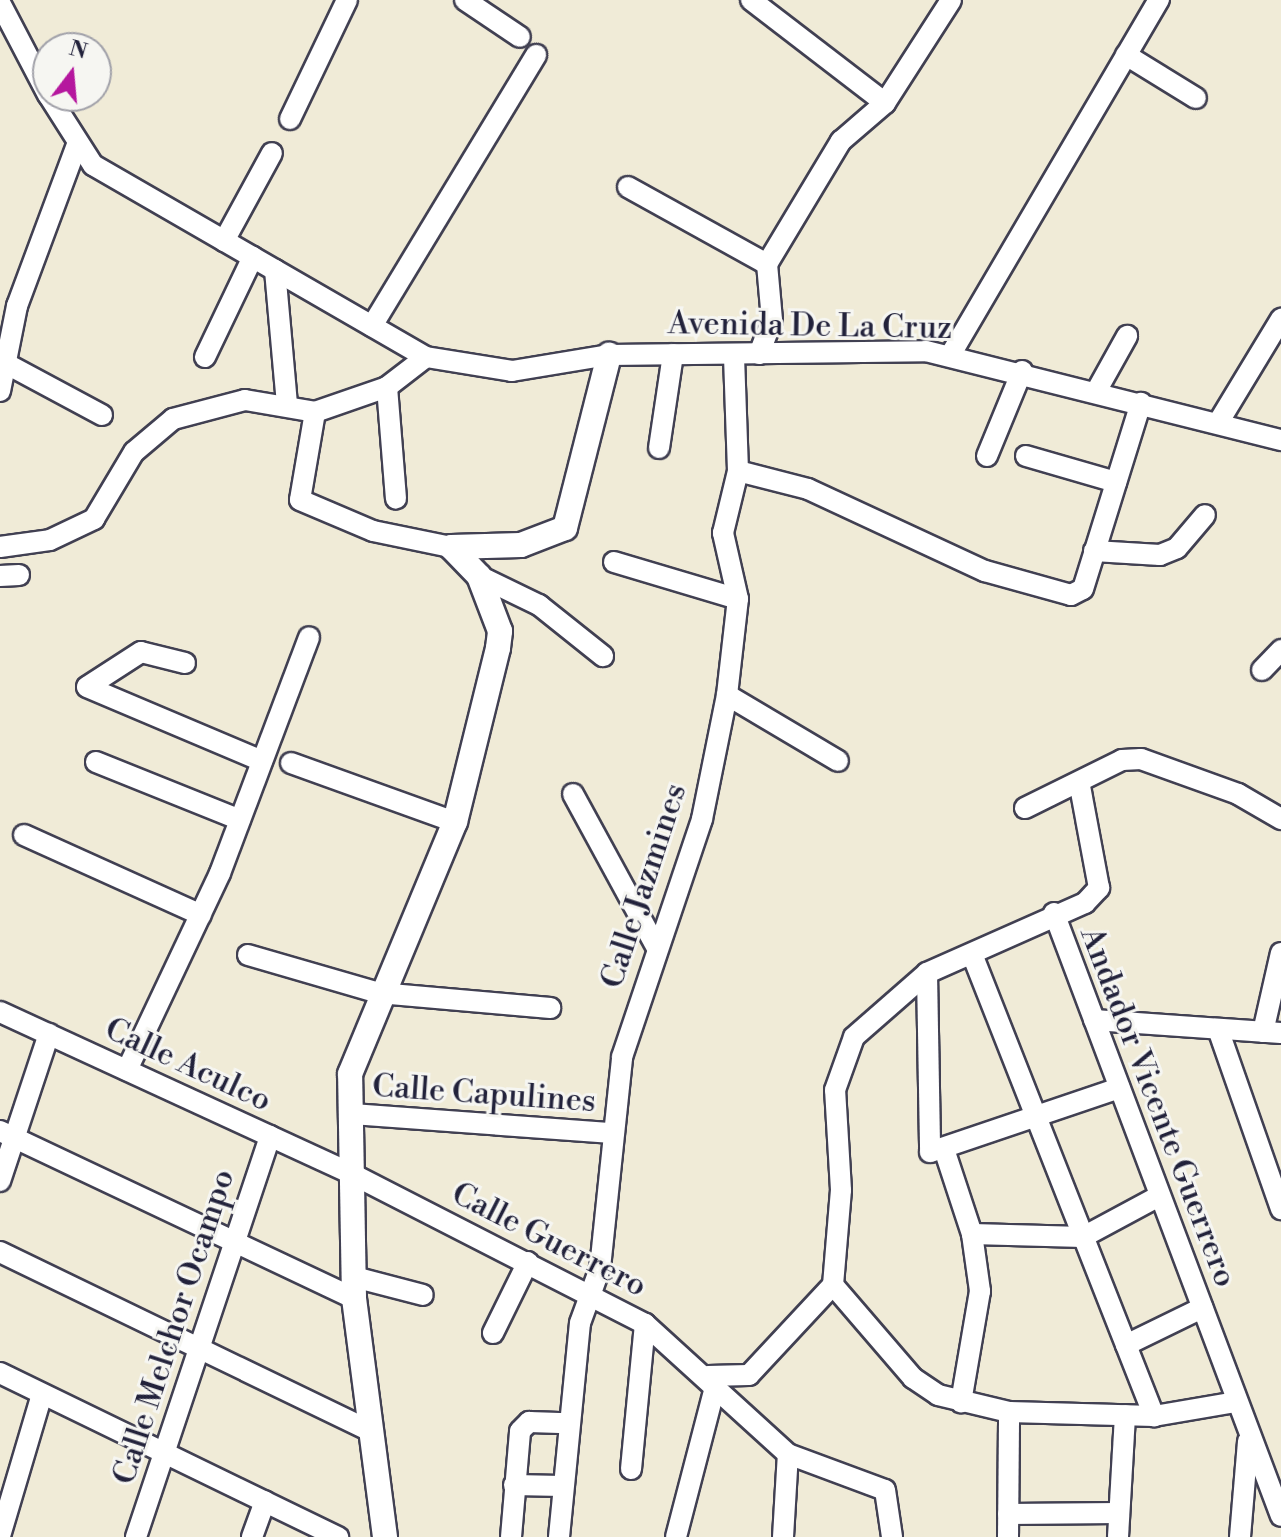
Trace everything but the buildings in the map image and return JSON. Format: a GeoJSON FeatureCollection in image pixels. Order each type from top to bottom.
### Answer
{"type":"FeatureCollection","features":[{"type":"Feature","properties":{"kind":"main road"},"geometry":{"type":"LineString","coordinates":[[451,547],[521,545],[565,528],[609,355]]}},
{"type":"Feature","properties":{"kind":"main road"},"geometry":{"type":"LineString","coordinates":[[385,1537],[368,1430],[354,1287],[353,1053],[455,822],[500,631],[479,576],[451,547]]}},
{"type":"Feature","properties":{"kind":"street"},"geometry":{"type":"LineString","coordinates":[[290,119],[347,0]]}},
{"type":"Feature","properties":{"kind":"street"},"geometry":{"type":"LineString","coordinates":[[465,0],[520,37]]}},
{"type":"Feature","properties":{"kind":"street"},"geometry":{"type":"LineString","coordinates":[[751,0],[885,103]]}},
{"type":"Feature","properties":{"kind":"street"},"geometry":{"type":"LineString","coordinates":[[759,354],[772,320],[767,264],[841,141],[885,103],[951,0]]}},
{"type":"Feature","properties":{"kind":"street"},"geometry":{"type":"LineString","coordinates":[[951,354],[1159,0]]}},
{"type":"Feature","properties":{"kind":"street"},"geometry":{"type":"LineString","coordinates":[[0,3],[32,64]]}},
{"type":"Feature","properties":{"kind":"street"},"geometry":{"type":"LineString","coordinates":[[372,326],[536,55]]}},
{"type":"Feature","properties":{"kind":"street"},"geometry":{"type":"LineString","coordinates":[[1126,55],[1196,98]]}},
{"type":"Feature","properties":{"kind":"street"},"geometry":{"type":"LineString","coordinates":[[0,547],[50,540],[94,519],[134,452],[173,419],[245,400],[287,404],[315,412],[387,387],[426,357],[93,165],[76,147],[57,112]]}},
{"type":"Feature","properties":{"kind":"street"},"geometry":{"type":"LineString","coordinates":[[0,391],[5,363],[8,302],[76,147]]}},
{"type":"Feature","properties":{"kind":"street"},"geometry":{"type":"LineString","coordinates":[[224,241],[272,153]]}},
{"type":"Feature","properties":{"kind":"street"},"geometry":{"type":"LineString","coordinates":[[628,187],[767,264]]}},
{"type":"Feature","properties":{"kind":"street"},"geometry":{"type":"LineString","coordinates":[[205,357],[253,257]]}},
{"type":"Feature","properties":{"kind":"street"},"geometry":{"type":"LineString","coordinates":[[275,270],[287,404]]}},
{"type":"Feature","properties":{"kind":"street"},"geometry":{"type":"LineString","coordinates":[[1218,423],[1281,319]]}},
{"type":"Feature","properties":{"kind":"street"},"geometry":{"type":"LineString","coordinates":[[1097,390],[1127,336]]}},
{"type":"Feature","properties":{"kind":"street"},"geometry":{"type":"LineString","coordinates":[[659,448],[673,354]]}},
{"type":"Feature","properties":{"kind":"street","name":"Calle Jazmines"},"geometry":{"type":"LineString","coordinates":[[559,1537],[567,1423],[590,1293],[600,1268],[622,1057],[656,946],[702,819],[727,695],[738,599],[723,533],[738,471],[734,354]]}},
{"type":"Feature","properties":{"kind":"street","name":"Avenida De La Cruz"},"geometry":{"type":"LineString","coordinates":[[426,357],[512,371],[609,355],[951,354],[1281,440]]}},
{"type":"Feature","properties":{"kind":"street"},"geometry":{"type":"LineString","coordinates":[[5,363],[102,415]]}},
{"type":"Feature","properties":{"kind":"street"},"geometry":{"type":"LineString","coordinates":[[987,456],[1022,371]]}},
{"type":"Feature","properties":{"kind":"street"},"geometry":{"type":"LineString","coordinates":[[387,387],[396,499]]}},
{"type":"Feature","properties":{"kind":"street"},"geometry":{"type":"LineString","coordinates":[[738,471],[808,489],[985,571],[1078,594],[1141,403]]}},
{"type":"Feature","properties":{"kind":"street"},"geometry":{"type":"LineString","coordinates":[[315,412],[300,500],[373,531],[451,547]]}},
{"type":"Feature","properties":{"kind":"street"},"geometry":{"type":"LineString","coordinates":[[1026,456],[1116,482]]}},
{"type":"Feature","properties":{"kind":"street"},"geometry":{"type":"LineString","coordinates":[[1094,551],[1160,555],[1177,548],[1205,515]]}},
{"type":"Feature","properties":{"kind":"street"},"geometry":{"type":"LineString","coordinates":[[614,562],[738,599]]}},
{"type":"Feature","properties":{"kind":"street"},"geometry":{"type":"LineString","coordinates":[[479,576],[539,605],[603,656]]}},
{"type":"Feature","properties":{"kind":"street"},"geometry":{"type":"LineString","coordinates":[[127,1070],[201,915],[309,637]]}},
{"type":"Feature","properties":{"kind":"street"},"geometry":{"type":"LineString","coordinates":[[1262,670],[1281,650]]}},
{"type":"Feature","properties":{"kind":"street"},"geometry":{"type":"LineString","coordinates":[[185,663],[141,652],[87,687],[262,761]]}},
{"type":"Feature","properties":{"kind":"street"},"geometry":{"type":"LineString","coordinates":[[727,695],[838,761]]}},
{"type":"Feature","properties":{"kind":"street"},"geometry":{"type":"LineString","coordinates":[[1025,808],[1080,786],[1122,760],[1157,764],[1281,819]]}},
{"type":"Feature","properties":{"kind":"street"},"geometry":{"type":"LineString","coordinates":[[96,762],[240,820]]}},
{"type":"Feature","properties":{"kind":"street"},"geometry":{"type":"LineString","coordinates":[[291,763],[455,822]]}},
{"type":"Feature","properties":{"kind":"street","name":"Andador Vicente Guerrero"},"geometry":{"type":"LineString","coordinates":[[1080,786],[1080,810],[1101,878],[1085,903],[1054,913],[1281,1516]]}},
{"type":"Feature","properties":{"kind":"street"},"geometry":{"type":"LineString","coordinates":[[573,794],[656,946]]}},
{"type":"Feature","properties":{"kind":"street"},"geometry":{"type":"LineString","coordinates":[[24,835],[201,915]]}},
{"type":"Feature","properties":{"kind":"street"},"geometry":{"type":"LineString","coordinates":[[676,1537],[712,1382],[749,1375],[833,1285],[841,1190],[838,1066],[875,1013],[927,973],[1054,913]]}},
{"type":"Feature","properties":{"kind":"street"},"geometry":{"type":"LineString","coordinates":[[1094,1020],[1272,1033],[1281,953]]}},
{"type":"Feature","properties":{"kind":"street"},"geometry":{"type":"LineString","coordinates":[[972,954],[1154,1416]]}},
{"type":"Feature","properties":{"kind":"street"},"geometry":{"type":"LineString","coordinates":[[248,955],[379,993],[550,1008]]}},
{"type":"Feature","properties":{"kind":"street"},"geometry":{"type":"LineString","coordinates":[[927,973],[938,1152],[972,1234],[980,1291],[961,1402]]}},
{"type":"Feature","properties":{"kind":"street","name":"Calle Aculco"},"geometry":{"type":"LineString","coordinates":[[0,1012],[352,1174]]}},
{"type":"Feature","properties":{"kind":"street"},"geometry":{"type":"LineString","coordinates":[[1218,1029],[1281,1209]]}},
{"type":"Feature","properties":{"kind":"street"},"geometry":{"type":"LineString","coordinates":[[0,1181],[8,1135],[49,1034]]}},
{"type":"Feature","properties":{"kind":"street"},"geometry":{"type":"LineString","coordinates":[[938,1152],[1119,1088]]}},
{"type":"Feature","properties":{"kind":"street","name":"Calle Capulines"},"geometry":{"type":"LineString","coordinates":[[352,1114],[612,1133]]}},
{"type":"Feature","properties":{"kind":"street"},"geometry":{"type":"LineString","coordinates":[[8,1135],[233,1241],[354,1287],[423,1295]]}},
{"type":"Feature","properties":{"kind":"street","name":"Calle Melchor Ocampo"},"geometry":{"type":"LineString","coordinates":[[136,1537],[270,1136]]}},
{"type":"Feature","properties":{"kind":"street","name":"Calle Guerrero"},"geometry":{"type":"LineString","coordinates":[[352,1174],[590,1293],[645,1324],[788,1454]]}},
{"type":"Feature","properties":{"kind":"street"},"geometry":{"type":"LineString","coordinates":[[972,1234],[1083,1237],[1159,1196]]}},
{"type":"Feature","properties":{"kind":"street"},"geometry":{"type":"LineString","coordinates":[[0,1252],[368,1430]]}},
{"type":"Feature","properties":{"kind":"street"},"geometry":{"type":"LineString","coordinates":[[493,1333],[528,1262]]}},
{"type":"Feature","properties":{"kind":"street"},"geometry":{"type":"LineString","coordinates":[[833,1285],[913,1378],[961,1402],[1009,1412],[1154,1416],[1236,1402]]}},
{"type":"Feature","properties":{"kind":"street"},"geometry":{"type":"LineString","coordinates":[[1126,1345],[1202,1308]]}},
{"type":"Feature","properties":{"kind":"street"},"geometry":{"type":"LineString","coordinates":[[631,1469],[645,1324]]}},
{"type":"Feature","properties":{"kind":"street"},"geometry":{"type":"LineString","coordinates":[[0,1373],[338,1537]]}},
{"type":"Feature","properties":{"kind":"street"},"geometry":{"type":"LineString","coordinates":[[0,1536],[42,1394]]}},
{"type":"Feature","properties":{"kind":"street"},"geometry":{"type":"LineString","coordinates":[[1008,1537],[1009,1412]]}},
{"type":"Feature","properties":{"kind":"street"},"geometry":{"type":"LineString","coordinates":[[1118,1537],[1125,1415]]}},
{"type":"Feature","properties":{"kind":"street"},"geometry":{"type":"LineString","coordinates":[[511,1537],[514,1485],[523,1425],[567,1423]]}},
{"type":"Feature","properties":{"kind":"street"},"geometry":{"type":"LineString","coordinates":[[1240,1537],[1248,1433]]}},
{"type":"Feature","properties":{"kind":"street"},"geometry":{"type":"LineString","coordinates":[[783,1537],[788,1454],[885,1490],[892,1537]]}},
{"type":"Feature","properties":{"kind":"street"},"geometry":{"type":"LineString","coordinates":[[514,1485],[562,1486]]}},
{"type":"Feature","properties":{"kind":"street"},"geometry":{"type":"LineString","coordinates":[[252,1537],[265,1501]]}},
{"type":"Feature","properties":{"kind":"street"},"geometry":{"type":"LineString","coordinates":[[1008,1514],[1119,1513]]}}]}
